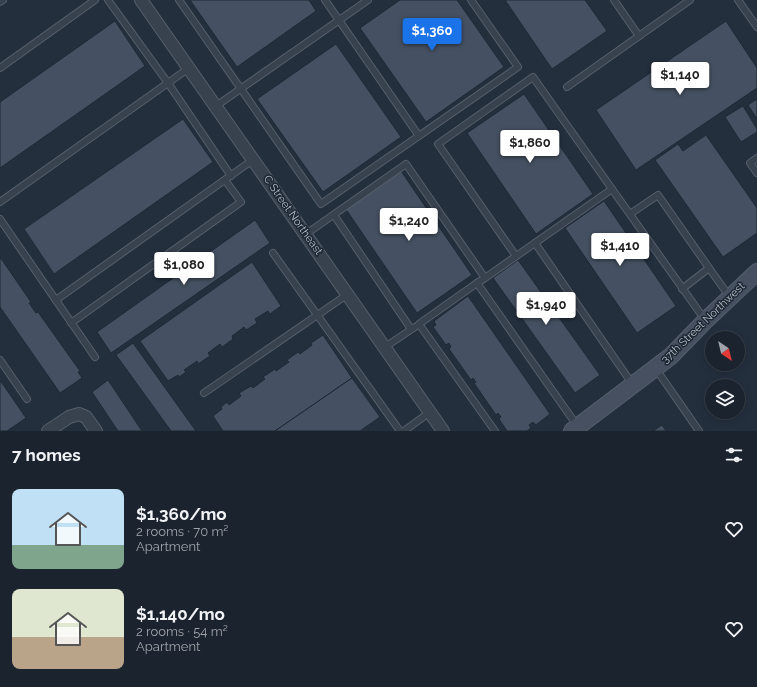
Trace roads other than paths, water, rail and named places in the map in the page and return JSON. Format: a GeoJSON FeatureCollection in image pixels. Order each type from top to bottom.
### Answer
{"type":"FeatureCollection","features":[{"type":"Feature","properties":{"kind":"main road","name":"37th Street Northwest"},"geometry":{"type":"LineString","coordinates":[[575,429],[671,356],[705,321],[757,272]]}},
{"type":"Feature","properties":{"kind":"street","name":"C Street Northeast"},"geometry":{"type":"LineString","coordinates":[[141,0],[443,431]]}},
{"type":"Feature","properties":{"kind":"street"},"geometry":{"type":"LineString","coordinates":[[53,428],[78,414],[86,417],[96,431]]}},
{"type":"Feature","properties":{"kind":"lane"},"geometry":{"type":"LineString","coordinates":[[0,68],[95,0]]}},
{"type":"Feature","properties":{"kind":"lane"},"geometry":{"type":"LineString","coordinates":[[108,0],[168,83],[231,176]]}},
{"type":"Feature","properties":{"kind":"lane"},"geometry":{"type":"LineString","coordinates":[[179,0],[322,204],[518,67],[471,0]]}},
{"type":"Feature","properties":{"kind":"lane"},"geometry":{"type":"LineString","coordinates":[[325,0],[419,136]]}},
{"type":"Feature","properties":{"kind":"lane"},"geometry":{"type":"LineString","coordinates":[[216,106],[368,0]]}},
{"type":"Feature","properties":{"kind":"lane"},"geometry":{"type":"LineString","coordinates":[[614,0],[640,36]]}},
{"type":"Feature","properties":{"kind":"lane"},"geometry":{"type":"LineString","coordinates":[[567,87],[690,0]]}},
{"type":"Feature","properties":{"kind":"lane"},"geometry":{"type":"LineString","coordinates":[[738,0],[757,27]]}},
{"type":"Feature","properties":{"kind":"lane"},"geometry":{"type":"LineString","coordinates":[[0,202],[189,68]]}},
{"type":"Feature","properties":{"kind":"lane"},"geometry":{"type":"LineString","coordinates":[[516,256],[438,144],[533,76],[705,321]]}},
{"type":"Feature","properties":{"kind":"lane"},"geometry":{"type":"LineString","coordinates":[[757,158],[750,163],[757,173]]}},
{"type":"Feature","properties":{"kind":"lane"},"geometry":{"type":"LineString","coordinates":[[56,300],[254,160]]}},
{"type":"Feature","properties":{"kind":"lane"},"geometry":{"type":"LineString","coordinates":[[306,234],[406,164],[485,278]]}},
{"type":"Feature","properties":{"kind":"lane"},"geometry":{"type":"LineString","coordinates":[[71,323],[241,202],[225,180]]}},
{"type":"Feature","properties":{"kind":"lane"},"geometry":{"type":"LineString","coordinates":[[385,347],[612,189]]}},
{"type":"Feature","properties":{"kind":"lane"},"geometry":{"type":"LineString","coordinates":[[630,214],[658,195],[730,298]]}},
{"type":"Feature","properties":{"kind":"lane"},"geometry":{"type":"LineString","coordinates":[[334,215],[412,329]]}},
{"type":"Feature","properties":{"kind":"lane"},"geometry":{"type":"LineString","coordinates":[[0,219],[95,357]]}},
{"type":"Feature","properties":{"kind":"lane"},"geometry":{"type":"LineString","coordinates":[[535,243],[633,385]]}},
{"type":"Feature","properties":{"kind":"lane"},"geometry":{"type":"LineString","coordinates":[[273,253],[400,431]]}},
{"type":"Feature","properties":{"kind":"lane"},"geometry":{"type":"LineString","coordinates":[[682,288],[709,268]]}},
{"type":"Feature","properties":{"kind":"lane"},"geometry":{"type":"LineString","coordinates":[[477,284],[575,429]]}},
{"type":"Feature","properties":{"kind":"lane"},"geometry":{"type":"LineString","coordinates":[[204,393],[348,294]]}},
{"type":"Feature","properties":{"kind":"lane"},"geometry":{"type":"LineString","coordinates":[[419,324],[495,431]]}},
{"type":"Feature","properties":{"kind":"lane"},"geometry":{"type":"LineString","coordinates":[[0,360],[27,399]]}},
{"type":"Feature","properties":{"kind":"lane"},"geometry":{"type":"LineString","coordinates":[[655,368],[699,431]]}},
{"type":"Feature","properties":{"kind":"lane"},"geometry":{"type":"LineString","coordinates":[[404,431],[430,412]]}}]}
